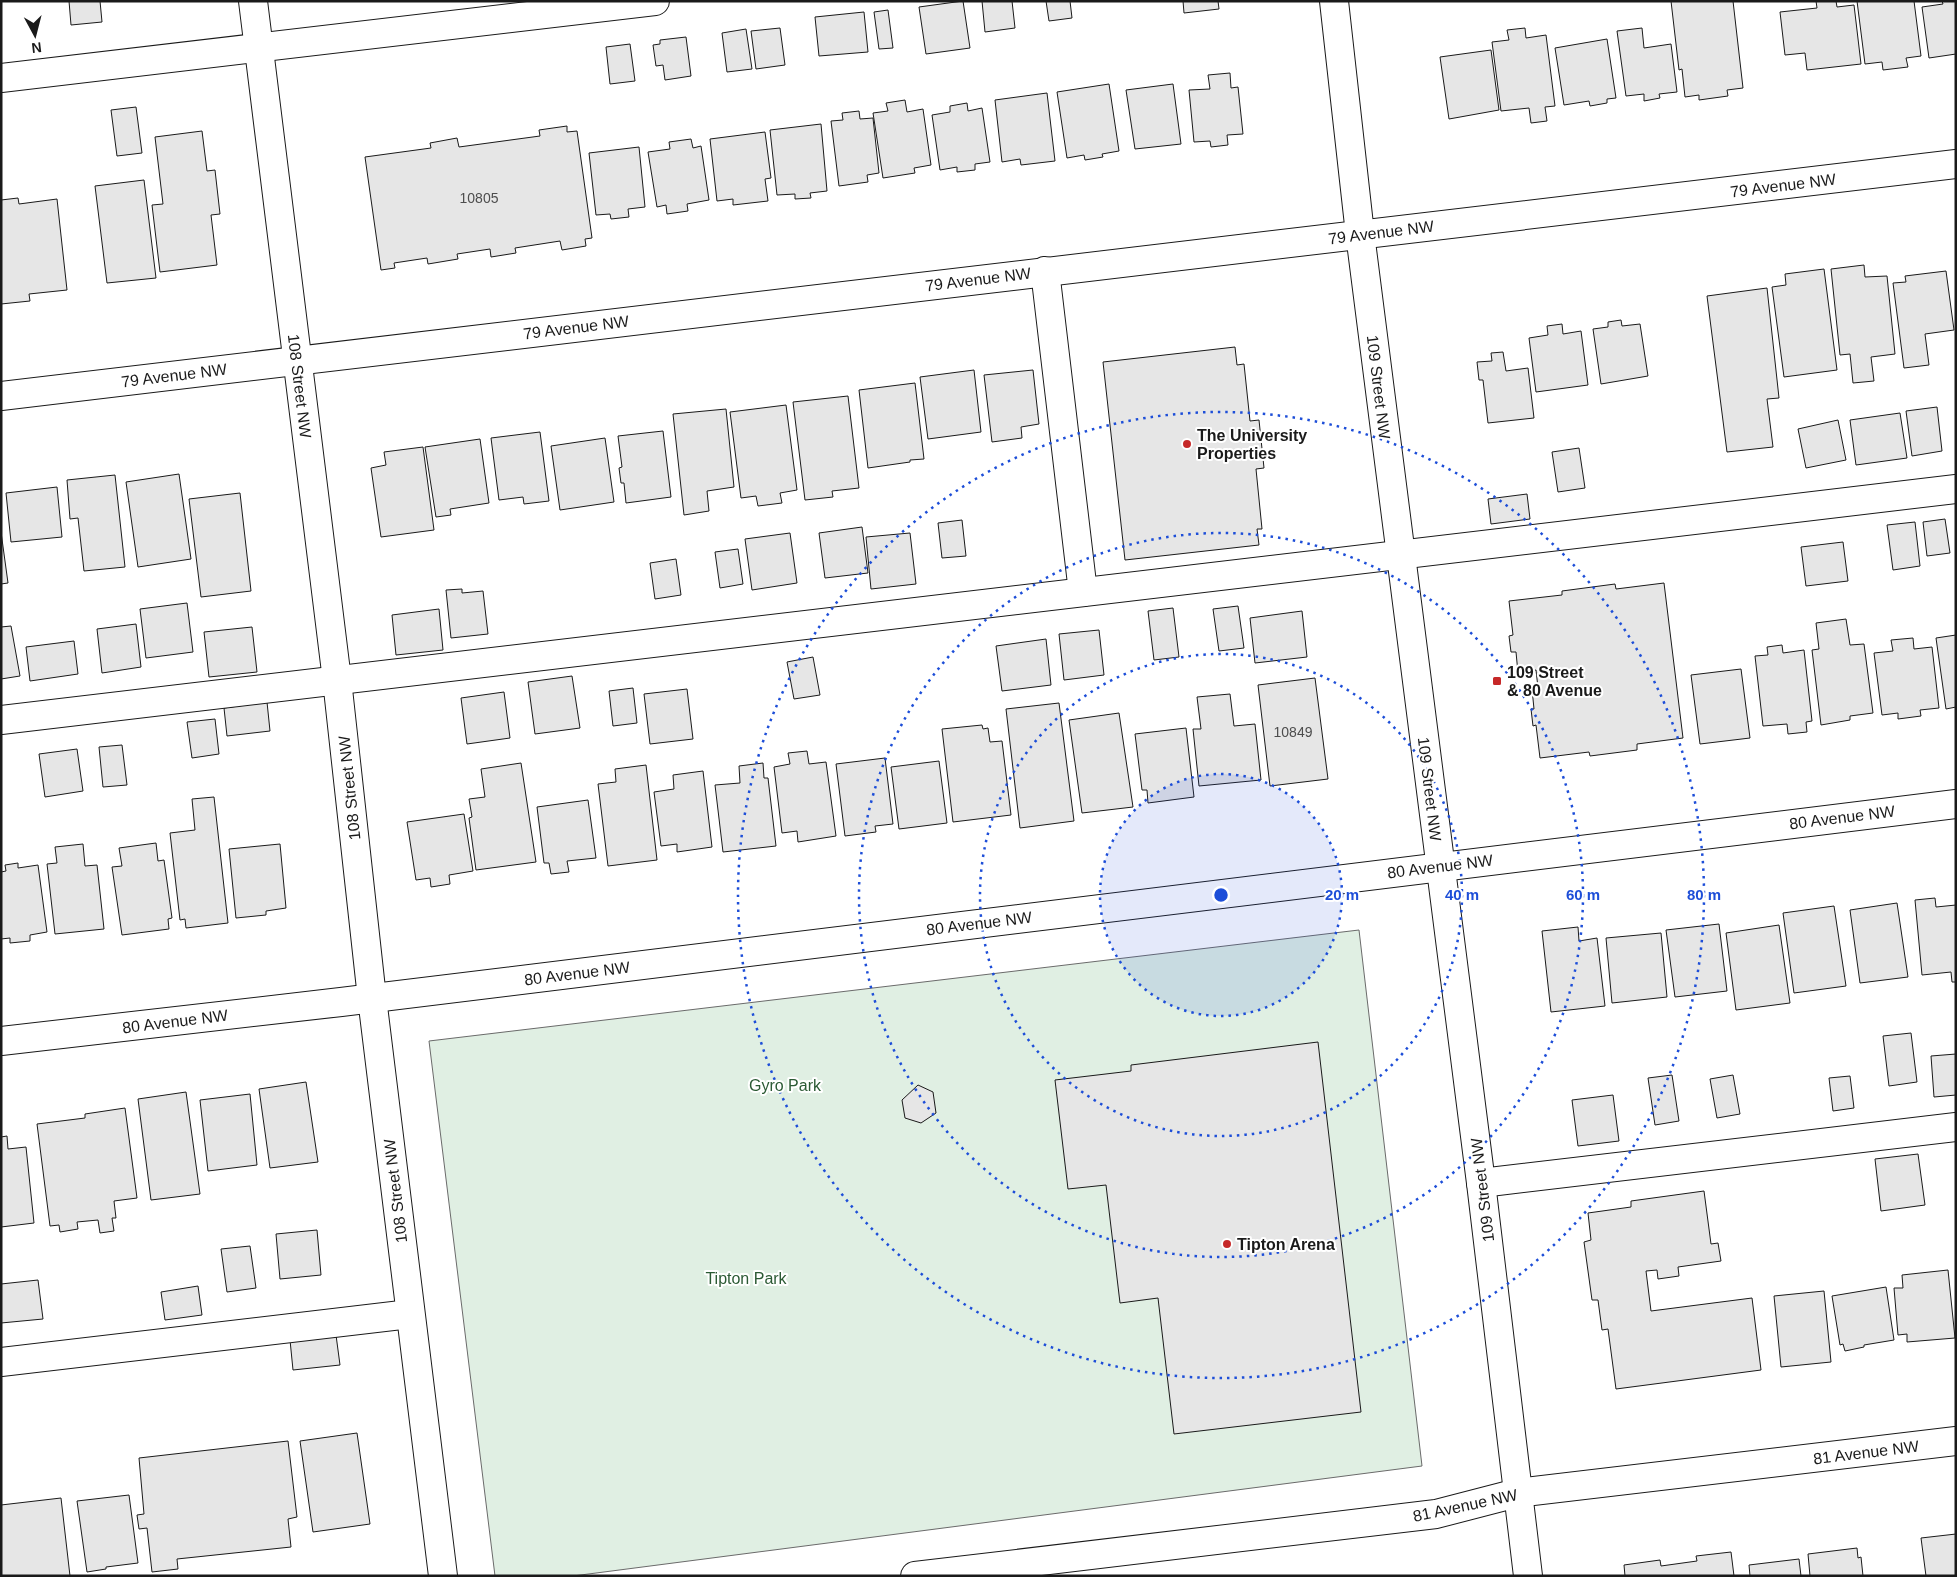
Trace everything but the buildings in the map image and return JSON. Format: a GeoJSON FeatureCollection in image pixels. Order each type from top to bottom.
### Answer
{"type":"FeatureCollection","features":[{"type":"Feature","properties":{"kind":"street","name":"108 Street NW"},"geometry":{"type":"LineString","coordinates":[[253,1],[337,680],[372,998],[443,1576]]}},
{"type":"Feature","properties":{"kind":"street"},"geometry":{"type":"LineString","coordinates":[[1,78],[654,1]]}},
{"type":"Feature","properties":{"kind":"street","name":"109 Street NW"},"geometry":{"type":"LineString","coordinates":[[1334,1],[1360,234],[1481,1183],[1528,1576]]}},
{"type":"Feature","properties":{"kind":"street","name":"79 Avenue NW"},"geometry":{"type":"LineString","coordinates":[[1,396],[1956,164]]}},
{"type":"Feature","properties":{"kind":"street"},"geometry":{"type":"LineString","coordinates":[[1045,271],[1083,592]]}},
{"type":"Feature","properties":{"kind":"street"},"geometry":{"type":"LineString","coordinates":[[1,720],[1956,489]]}},
{"type":"Feature","properties":{"kind":"street","name":"80 Avenue NW"},"geometry":{"type":"LineString","coordinates":[[1,1041],[372,998],[1956,804]]}},
{"type":"Feature","properties":{"kind":"street"},"geometry":{"type":"LineString","coordinates":[[1481,1183],[1956,1127]]}},
{"type":"Feature","properties":{"kind":"street"},"geometry":{"type":"LineString","coordinates":[[1,1362],[410,1314]]}},
{"type":"Feature","properties":{"kind":"street","name":"81 Avenue NW"},"geometry":{"type":"LineString","coordinates":[[915,1576],[1436,1514],[1517,1493],[1956,1441]]}},
{"type":"Feature","properties":{"kind":"green space","name":"Tipton Park"},"geometry":{"type":"Polygon","coordinates":[[[1359,930],[1422,1466],[573,1576],[495,1576],[429,1041],[1359,930]]]}},
{"type":"Feature","properties":{"kind":"place","name":"The University Properties"},"geometry":{"type":"Point","coordinates":[1187,444]}},
{"type":"Feature","properties":{"kind":"place","name":"109 Street & 80 Avenue"},"geometry":{"type":"Point","coordinates":[1497,681]}},
{"type":"Feature","properties":{"kind":"place","name":"Tipton Arena"},"geometry":{"type":"Point","coordinates":[1227,1244]}},
{"type":"Feature","properties":{"kind":"park label","name":"Gyro Park"},"geometry":{"type":"Point","coordinates":[785,1085]}}]}
